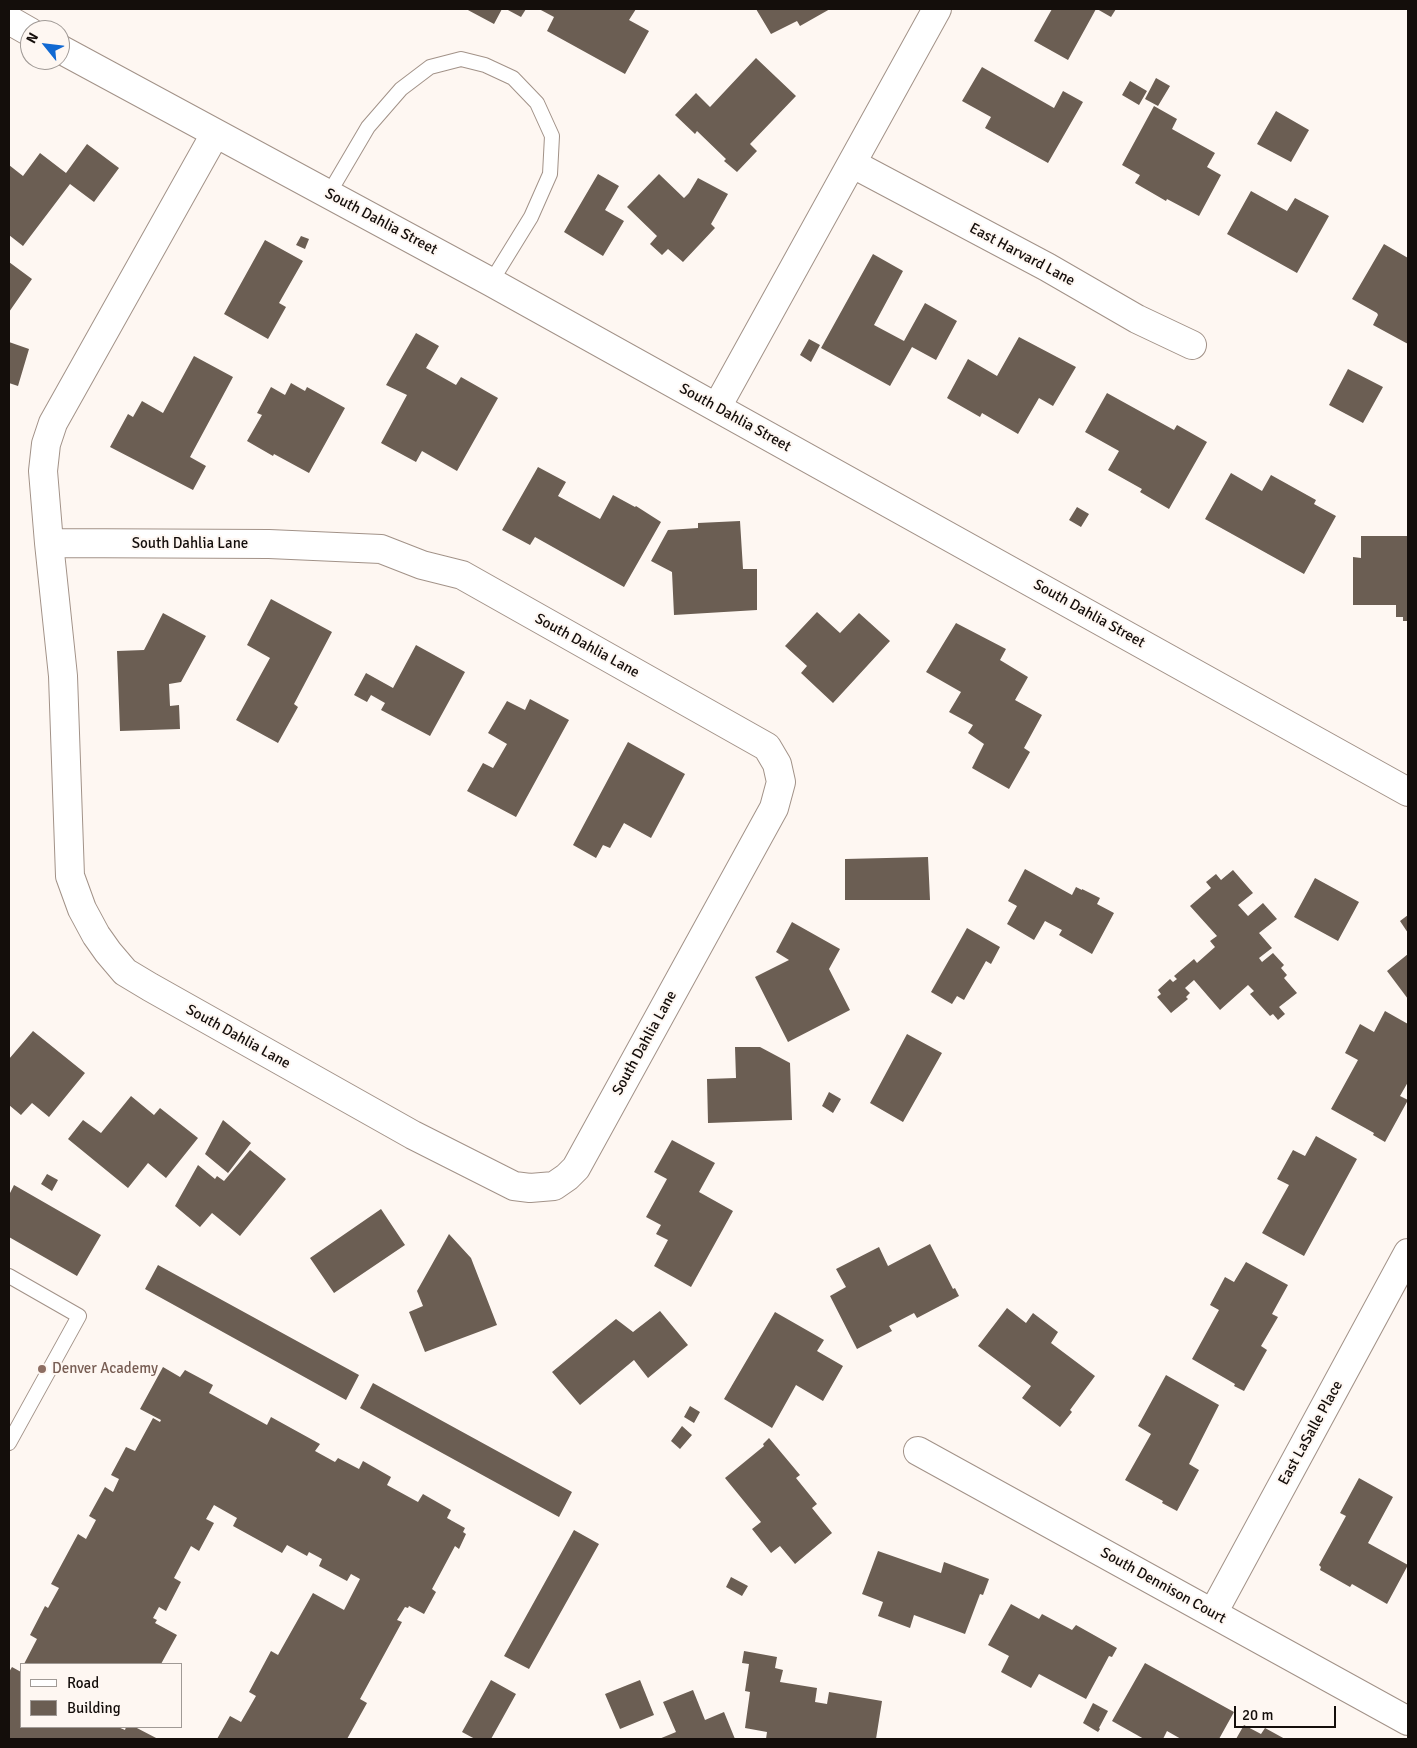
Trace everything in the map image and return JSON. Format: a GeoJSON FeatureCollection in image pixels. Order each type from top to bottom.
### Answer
{"type":"FeatureCollection","features":[{"type":"Feature","properties":{"kind":"street"},"geometry":{"type":"LineString","coordinates":[[717,407],[937,9]]}},
{"type":"Feature","properties":{"kind":"street"},"geometry":{"type":"LineString","coordinates":[[9,20],[20,26]]}},
{"type":"Feature","properties":{"kind":"street","name":"South Dahlia Street"},"geometry":{"type":"LineString","coordinates":[[70,54],[491,282],[1408,792]]}},
{"type":"Feature","properties":{"kind":"street","name":"South Dahlia Lane"},"geometry":{"type":"LineString","coordinates":[[49,543],[270,544],[381,549],[422,565],[462,575],[767,747],[777,764],[782,782],[774,808],[576,1168],[567,1177],[554,1186],[530,1188],[514,1186],[413,1135],[125,972],[96,935],[82,909],[70,876],[63,676],[49,543],[43,471],[46,444],[53,422],[215,134]]}},
{"type":"Feature","properties":{"kind":"street","name":"East Harvard Lane"},"geometry":{"type":"LineString","coordinates":[[853,164],[1047,267],[1137,318],[1192,345]]}},
{"type":"Feature","properties":{"kind":"street","name":"East LaSalle Place"},"geometry":{"type":"LineString","coordinates":[[1213,1613],[1408,1254]]}},
{"type":"Feature","properties":{"kind":"street","name":"South Dennison Court"},"geometry":{"type":"LineString","coordinates":[[918,1451],[1408,1721]]}},
{"type":"Feature","properties":{"kind":"lane"},"geometry":{"type":"LineString","coordinates":[[328,194],[368,127],[402,89],[430,67],[461,58],[485,64],[513,78],[537,103],[552,136],[550,174],[531,217],[491,282]]}},
{"type":"Feature","properties":{"kind":"lane"},"geometry":{"type":"LineString","coordinates":[[9,1276],[79,1316],[9,1443]]}},
{"type":"Feature","properties":{"kind":"building"},"geometry":{"type":"Polygon","coordinates":[[[466,9],[502,9],[494,24],[466,9]]]}},
{"type":"Feature","properties":{"kind":"building"},"geometry":{"type":"Polygon","coordinates":[[[506,9],[526,9],[521,17],[506,9]]]}},
{"type":"Feature","properties":{"kind":"building"},"geometry":{"type":"Polygon","coordinates":[[[539,9],[636,9],[629,20],[649,31],[625,74],[547,31],[554,17],[539,9]]]}},
{"type":"Feature","properties":{"kind":"building"},"geometry":{"type":"Polygon","coordinates":[[[756,9],[830,9],[800,26],[797,21],[771,34],[756,9]]]}},
{"type":"Feature","properties":{"kind":"building"},"geometry":{"type":"Polygon","coordinates":[[[1052,9],[1096,9],[1068,60],[1034,41],[1052,9]]]}},
{"type":"Feature","properties":{"kind":"building"},"geometry":{"type":"Polygon","coordinates":[[[1097,9],[1116,9],[1111,17],[1097,9]]]}},
{"type":"Feature","properties":{"kind":"building"},"geometry":{"type":"Polygon","coordinates":[[[756,58],[796,96],[750,144],[757,151],[737,172],[724,161],[726,159],[697,131],[695,134],[675,115],[696,93],[710,107],[756,58]]]}},
{"type":"Feature","properties":{"kind":"building"},"geometry":{"type":"Polygon","coordinates":[[[982,67],[1054,108],[1063,91],[1083,102],[1048,163],[985,128],[991,117],[962,101],[982,67]]]}},
{"type":"Feature","properties":{"kind":"building"},"geometry":{"type":"Polygon","coordinates":[[[1156,78],[1170,86],[1158,106],[1145,99],[1156,78]]]}},
{"type":"Feature","properties":{"kind":"building"},"geometry":{"type":"Polygon","coordinates":[[[1130,81],[1147,91],[1139,105],[1122,95],[1130,81]]]}},
{"type":"Feature","properties":{"kind":"building"},"geometry":{"type":"Polygon","coordinates":[[[1154,106],[1177,119],[1172,129],[1215,153],[1207,167],[1221,175],[1199,216],[1167,199],[1166,201],[1135,183],[1140,175],[1122,165],[1154,106]]]}},
{"type":"Feature","properties":{"kind":"building"},"geometry":{"type":"Polygon","coordinates":[[[1276,111],[1309,130],[1291,162],[1257,144],[1276,111]]]}},
{"type":"Feature","properties":{"kind":"building"},"geometry":{"type":"Polygon","coordinates":[[[87,144],[119,168],[94,202],[70,184],[23,246],[9,235],[9,165],[23,176],[40,153],[66,173],[87,144]]]}},
{"type":"Feature","properties":{"kind":"building"},"geometry":{"type":"Polygon","coordinates":[[[598,174],[619,186],[605,210],[624,221],[603,256],[564,232],[598,174]]]}},
{"type":"Feature","properties":{"kind":"building"},"geometry":{"type":"Polygon","coordinates":[[[659,174],[684,198],[698,178],[728,194],[711,224],[715,228],[683,262],[668,249],[662,255],[650,244],[657,236],[627,207],[659,174]]]}},
{"type":"Feature","properties":{"kind":"building"},"geometry":{"type":"Polygon","coordinates":[[[1251,191],[1287,211],[1295,198],[1329,216],[1297,273],[1227,234],[1251,191]]]}},
{"type":"Feature","properties":{"kind":"building"},"geometry":{"type":"Polygon","coordinates":[[[301,236],[309,239],[305,249],[296,245],[301,236]]]}},
{"type":"Feature","properties":{"kind":"building"},"geometry":{"type":"Polygon","coordinates":[[[265,240],[303,261],[279,303],[286,307],[268,339],[224,314],[265,240]]]}},
{"type":"Feature","properties":{"kind":"building"},"geometry":{"type":"Polygon","coordinates":[[[1384,244],[1408,258],[1408,344],[1373,325],[1378,315],[1377,313],[1352,299],[1384,244]]]}},
{"type":"Feature","properties":{"kind":"building"},"geometry":{"type":"Polygon","coordinates":[[[873,254],[903,271],[874,325],[904,341],[925,303],[957,321],[936,360],[912,347],[890,386],[821,348],[873,254]]]}},
{"type":"Feature","properties":{"kind":"building"},"geometry":{"type":"Polygon","coordinates":[[[9,262],[32,279],[9,312],[9,262]]]}},
{"type":"Feature","properties":{"kind":"building"},"geometry":{"type":"Polygon","coordinates":[[[416,333],[439,346],[426,368],[456,385],[461,377],[498,398],[457,471],[422,451],[416,462],[381,443],[407,395],[386,385],[416,333]]]}},
{"type":"Feature","properties":{"kind":"building"},"geometry":{"type":"Polygon","coordinates":[[[1019,337],[1076,367],[1053,406],[1039,398],[1018,434],[982,413],[980,417],[947,398],[968,359],[997,376],[1019,337]]]}},
{"type":"Feature","properties":{"kind":"building"},"geometry":{"type":"Polygon","coordinates":[[[809,339],[820,345],[811,362],[800,355],[809,339]]]}},
{"type":"Feature","properties":{"kind":"building"},"geometry":{"type":"Polygon","coordinates":[[[9,342],[29,349],[18,386],[9,383],[9,342]]]}},
{"type":"Feature","properties":{"kind":"building"},"geometry":{"type":"Polygon","coordinates":[[[194,356],[233,377],[190,457],[206,466],[193,490],[110,447],[128,414],[133,417],[142,401],[163,413],[194,356]]]}},
{"type":"Feature","properties":{"kind":"building"},"geometry":{"type":"Polygon","coordinates":[[[1348,369],[1383,387],[1363,423],[1329,405],[1348,369]]]}},
{"type":"Feature","properties":{"kind":"building"},"geometry":{"type":"Polygon","coordinates":[[[291,383],[305,391],[307,387],[345,408],[309,473],[247,441],[262,415],[257,413],[271,387],[285,395],[291,383]]]}},
{"type":"Feature","properties":{"kind":"building"},"geometry":{"type":"Polygon","coordinates":[[[1107,393],[1174,430],[1177,425],[1207,442],[1169,509],[1140,492],[1142,489],[1108,470],[1119,451],[1085,432],[1107,393]]]}},
{"type":"Feature","properties":{"kind":"building"},"geometry":{"type":"Polygon","coordinates":[[[538,467],[566,482],[558,496],[600,519],[613,495],[636,506],[661,522],[624,587],[535,537],[530,545],[502,530],[538,467]]]}},
{"type":"Feature","properties":{"kind":"building"},"geometry":{"type":"Polygon","coordinates":[[[1231,473],[1262,491],[1271,475],[1316,500],[1314,504],[1336,516],[1304,574],[1205,519],[1231,473]]]}},
{"type":"Feature","properties":{"kind":"building"},"geometry":{"type":"Polygon","coordinates":[[[1077,507],[1089,514],[1081,527],[1069,520],[1077,507]]]}},
{"type":"Feature","properties":{"kind":"building"},"geometry":{"type":"Polygon","coordinates":[[[740,521],[743,569],[757,569],[757,610],[674,615],[672,572],[651,561],[668,530],[698,528],[698,523],[740,521]]]}},
{"type":"Feature","properties":{"kind":"building"},"geometry":{"type":"Polygon","coordinates":[[[1361,536],[1408,536],[1408,621],[1403,621],[1403,617],[1396,617],[1396,605],[1353,605],[1353,557],[1361,558],[1361,536]]]}},
{"type":"Feature","properties":{"kind":"building"},"geometry":{"type":"Polygon","coordinates":[[[271,599],[332,632],[294,704],[298,707],[278,743],[236,720],[270,658],[247,645],[271,599]]]}},
{"type":"Feature","properties":{"kind":"building"},"geometry":{"type":"Polygon","coordinates":[[[817,612],[840,633],[859,613],[890,641],[833,703],[801,673],[807,666],[785,646],[817,612]]]}},
{"type":"Feature","properties":{"kind":"building"},"geometry":{"type":"Polygon","coordinates":[[[163,613],[206,636],[181,682],[169,684],[170,706],[179,705],[180,729],[120,731],[117,651],[144,650],[163,613]]]}},
{"type":"Feature","properties":{"kind":"building"},"geometry":{"type":"Polygon","coordinates":[[[956,623],[1006,649],[1000,660],[1028,677],[1015,700],[1042,715],[1024,748],[1030,752],[1009,789],[972,768],[984,744],[968,733],[973,725],[949,712],[961,692],[926,672],[956,623]]]}},
{"type":"Feature","properties":{"kind":"building"},"geometry":{"type":"Polygon","coordinates":[[[416,645],[465,672],[430,736],[381,710],[385,703],[371,695],[367,702],[354,695],[366,673],[393,688],[416,645]]]}},
{"type":"Feature","properties":{"kind":"building"},"geometry":{"type":"Polygon","coordinates":[[[530,699],[569,720],[516,817],[467,791],[483,763],[493,768],[507,744],[488,733],[507,701],[525,710],[530,699]]]}},
{"type":"Feature","properties":{"kind":"building"},"geometry":{"type":"Polygon","coordinates":[[[628,742],[685,774],[651,838],[624,823],[610,848],[603,845],[596,858],[573,845],[628,742]]]}},
{"type":"Feature","properties":{"kind":"building"},"geometry":{"type":"Polygon","coordinates":[[[928,857],[930,900],[845,900],[845,859],[928,857]]]}},
{"type":"Feature","properties":{"kind":"building"},"geometry":{"type":"Polygon","coordinates":[[[1025,869],[1072,895],[1076,887],[1082,889],[1100,898],[1097,904],[1114,913],[1092,954],[1059,935],[1062,930],[1045,921],[1034,940],[1007,924],[1017,906],[1008,901],[1025,869]]]}},
{"type":"Feature","properties":{"kind":"building"},"geometry":{"type":"Polygon","coordinates":[[[1233,870],[1253,893],[1238,905],[1248,916],[1263,903],[1277,919],[1259,933],[1272,948],[1259,958],[1262,962],[1273,953],[1284,965],[1281,968],[1287,975],[1284,978],[1297,993],[1279,1007],[1285,1014],[1278,1020],[1273,1014],[1270,1016],[1250,994],[1254,991],[1248,985],[1220,1010],[1194,980],[1185,988],[1190,993],[1186,997],[1188,999],[1171,1013],[1157,997],[1161,994],[1158,990],[1170,979],[1173,982],[1177,979],[1174,976],[1194,959],[1197,963],[1215,947],[1210,941],[1217,936],[1190,906],[1211,888],[1206,882],[1216,874],[1221,880],[1233,870]]]}},
{"type":"Feature","properties":{"kind":"building"},"geometry":{"type":"Polygon","coordinates":[[[1315,878],[1359,902],[1338,941],[1294,917],[1315,878]]]}},
{"type":"Feature","properties":{"kind":"building"},"geometry":{"type":"Polygon","coordinates":[[[1408,915],[1408,933],[1400,921],[1408,915]]]}},
{"type":"Feature","properties":{"kind":"building"},"geometry":{"type":"Polygon","coordinates":[[[792,922],[840,949],[829,969],[850,1010],[788,1042],[755,977],[789,960],[776,952],[792,922]]]}},
{"type":"Feature","properties":{"kind":"building"},"geometry":{"type":"Polygon","coordinates":[[[967,928],[1000,947],[991,964],[986,961],[964,1000],[957,996],[952,1004],[931,992],[967,928]]]}},
{"type":"Feature","properties":{"kind":"building"},"geometry":{"type":"Polygon","coordinates":[[[1408,954],[1408,999],[1387,971],[1408,954]]]}},
{"type":"Feature","properties":{"kind":"building"},"geometry":{"type":"Polygon","coordinates":[[[1385,1011],[1408,1024],[1408,1082],[1400,1096],[1408,1100],[1385,1142],[1373,1135],[1374,1133],[1331,1109],[1358,1060],[1345,1053],[1360,1024],[1374,1032],[1385,1011]]]}},
{"type":"Feature","properties":{"kind":"building"},"geometry":{"type":"Polygon","coordinates":[[[33,1031],[85,1073],[49,1117],[32,1103],[21,1115],[9,1105],[9,1059],[33,1031]]]}},
{"type":"Feature","properties":{"kind":"building"},"geometry":{"type":"Polygon","coordinates":[[[907,1034],[942,1053],[903,1122],[870,1103],[907,1034]]]}},
{"type":"Feature","properties":{"kind":"building"},"geometry":{"type":"Polygon","coordinates":[[[735,1047],[760,1047],[790,1063],[792,1120],[708,1123],[707,1079],[736,1078],[735,1047]]]}},
{"type":"Feature","properties":{"kind":"building"},"geometry":{"type":"Polygon","coordinates":[[[829,1092],[841,1099],[833,1113],[822,1106],[829,1092]]]}},
{"type":"Feature","properties":{"kind":"building"},"geometry":{"type":"Polygon","coordinates":[[[131,1096],[154,1115],[160,1108],[198,1138],[166,1178],[148,1163],[128,1188],[68,1139],[83,1120],[101,1133],[131,1096]]]}},
{"type":"Feature","properties":{"kind":"building"},"geometry":{"type":"Polygon","coordinates":[[[223,1120],[251,1143],[228,1173],[205,1154],[223,1120]]]}},
{"type":"Feature","properties":{"kind":"building"},"geometry":{"type":"Polygon","coordinates":[[[1316,1136],[1357,1159],[1304,1256],[1262,1233],[1289,1185],[1277,1179],[1293,1150],[1305,1156],[1316,1136]]]}},
{"type":"Feature","properties":{"kind":"building"},"geometry":{"type":"Polygon","coordinates":[[[672,1140],[715,1163],[699,1192],[733,1211],[691,1287],[654,1266],[668,1240],[656,1234],[661,1225],[646,1217],[667,1179],[654,1172],[672,1140]]]}},
{"type":"Feature","properties":{"kind":"building"},"geometry":{"type":"Polygon","coordinates":[[[250,1150],[286,1179],[240,1236],[212,1213],[200,1227],[175,1206],[198,1165],[215,1179],[217,1176],[224,1181],[250,1150]]]}},
{"type":"Feature","properties":{"kind":"building"},"geometry":{"type":"Polygon","coordinates":[[[47,1174],[58,1180],[52,1191],[41,1184],[47,1174]]]}},
{"type":"Feature","properties":{"kind":"building"},"geometry":{"type":"Polygon","coordinates":[[[14,1185],[101,1235],[77,1276],[9,1237],[9,1195],[14,1185]]]}},
{"type":"Feature","properties":{"kind":"building"},"geometry":{"type":"Polygon","coordinates":[[[381,1209],[405,1245],[334,1293],[310,1258],[381,1209]]]}},
{"type":"Feature","properties":{"kind":"building"},"geometry":{"type":"Polygon","coordinates":[[[449,1234],[471,1258],[497,1325],[425,1352],[409,1312],[423,1306],[417,1291],[449,1234]]]}},
{"type":"Feature","properties":{"kind":"building"},"geometry":{"type":"Polygon","coordinates":[[[930,1244],[953,1289],[955,1288],[959,1296],[917,1318],[914,1313],[889,1326],[892,1331],[857,1349],[830,1296],[846,1287],[836,1269],[879,1247],[888,1266],[930,1244]]]}},
{"type":"Feature","properties":{"kind":"building"},"geometry":{"type":"Polygon","coordinates":[[[1246,1262],[1288,1285],[1272,1314],[1278,1317],[1261,1346],[1267,1350],[1244,1391],[1192,1359],[1219,1310],[1210,1305],[1225,1277],[1234,1282],[1246,1262]]]}},
{"type":"Feature","properties":{"kind":"building"},"geometry":{"type":"Polygon","coordinates":[[[158,1265],[359,1375],[346,1400],[145,1289],[158,1265]]]}},
{"type":"Feature","properties":{"kind":"building"},"geometry":{"type":"Polygon","coordinates":[[[1007,1308],[1026,1323],[1033,1313],[1058,1332],[1051,1343],[1095,1376],[1060,1427],[1022,1398],[1031,1386],[978,1346],[1007,1308]]]}},
{"type":"Feature","properties":{"kind":"building"},"geometry":{"type":"Polygon","coordinates":[[[660,1311],[688,1345],[648,1378],[634,1360],[580,1405],[552,1372],[616,1319],[633,1332],[660,1311]]]}},
{"type":"Feature","properties":{"kind":"building"},"geometry":{"type":"Polygon","coordinates":[[[775,1312],[824,1340],[817,1351],[843,1366],[823,1401],[796,1385],[772,1428],[724,1399],[775,1312]]]}},
{"type":"Feature","properties":{"kind":"building"},"geometry":{"type":"Polygon","coordinates":[[[163,1367],[180,1377],[185,1370],[213,1385],[209,1393],[267,1425],[271,1417],[320,1444],[315,1451],[335,1462],[338,1458],[359,1469],[363,1461],[391,1477],[387,1485],[418,1502],[423,1494],[451,1510],[447,1518],[465,1528],[463,1532],[466,1534],[459,1549],[455,1546],[432,1589],[436,1592],[424,1614],[409,1606],[408,1608],[405,1607],[397,1620],[402,1622],[360,1699],[367,1703],[347,1739],[217,1739],[230,1716],[241,1722],[256,1696],[249,1692],[271,1651],[278,1655],[313,1593],[344,1610],[360,1579],[351,1574],[347,1581],[319,1566],[322,1559],[309,1552],[307,1556],[287,1545],[282,1553],[233,1526],[237,1518],[214,1505],[206,1519],[214,1523],[199,1551],[191,1546],[174,1578],[181,1582],[166,1611],[159,1607],[153,1618],[157,1620],[155,1623],[177,1635],[162,1663],[25,1663],[37,1639],[30,1635],[45,1606],[48,1608],[59,1588],[51,1584],[78,1534],[86,1539],[96,1520],[89,1516],[105,1487],[113,1492],[119,1479],[111,1475],[126,1447],[135,1451],[153,1418],[160,1422],[161,1420],[140,1409],[163,1367]]]}},
{"type":"Feature","properties":{"kind":"building"},"geometry":{"type":"Polygon","coordinates":[[[1166,1375],[1219,1405],[1189,1464],[1199,1470],[1177,1511],[1125,1480],[1151,1434],[1138,1426],[1166,1375]]]}},
{"type":"Feature","properties":{"kind":"building"},"geometry":{"type":"Polygon","coordinates":[[[373,1383],[572,1492],[559,1517],[360,1408],[373,1383]]]}},
{"type":"Feature","properties":{"kind":"building"},"geometry":{"type":"Polygon","coordinates":[[[690,1406],[700,1412],[694,1423],[684,1417],[690,1406]]]}},
{"type":"Feature","properties":{"kind":"building"},"geometry":{"type":"Polygon","coordinates":[[[682,1426],[692,1435],[680,1449],[671,1441],[682,1426]]]}},
{"type":"Feature","properties":{"kind":"building"},"geometry":{"type":"Polygon","coordinates":[[[769,1438],[800,1475],[796,1478],[817,1504],[812,1508],[832,1533],[795,1564],[780,1546],[771,1553],[752,1529],[761,1522],[725,1478],[764,1446],[763,1444],[769,1438]]]}},
{"type":"Feature","properties":{"kind":"building"},"geometry":{"type":"Polygon","coordinates":[[[1359,1478],[1393,1497],[1368,1543],[1408,1565],[1387,1604],[1352,1584],[1350,1587],[1320,1570],[1321,1567],[1319,1565],[1346,1516],[1340,1513],[1359,1478]]]}},
{"type":"Feature","properties":{"kind":"building"},"geometry":{"type":"Polygon","coordinates":[[[574,1530],[599,1544],[529,1669],[504,1656],[574,1530]]]}},
{"type":"Feature","properties":{"kind":"building"},"geometry":{"type":"Polygon","coordinates":[[[878,1551],[941,1573],[944,1562],[989,1579],[983,1595],[980,1594],[965,1634],[914,1615],[910,1628],[878,1616],[883,1602],[862,1594],[878,1551]]]}},
{"type":"Feature","properties":{"kind":"building"},"geometry":{"type":"Polygon","coordinates":[[[731,1577],[748,1586],[742,1596],[726,1587],[731,1577]]]}},
{"type":"Feature","properties":{"kind":"building"},"geometry":{"type":"Polygon","coordinates":[[[1011,1604],[1039,1619],[1042,1614],[1072,1630],[1076,1625],[1117,1648],[1112,1657],[1109,1656],[1086,1699],[1039,1674],[1031,1688],[1001,1672],[1009,1656],[988,1645],[1011,1604]]]}},
{"type":"Feature","properties":{"kind":"building"},"geometry":{"type":"Polygon","coordinates":[[[744,1651],[777,1657],[775,1668],[783,1670],[780,1682],[817,1688],[815,1702],[827,1704],[829,1692],[882,1701],[876,1739],[766,1739],[767,1732],[745,1728],[750,1692],[745,1691],[749,1664],[742,1663],[744,1651]]]}},
{"type":"Feature","properties":{"kind":"building"},"geometry":{"type":"Polygon","coordinates":[[[1145,1663],[1234,1712],[1219,1739],[1181,1739],[1167,1731],[1163,1739],[1144,1739],[1112,1721],[1145,1663]]]}},
{"type":"Feature","properties":{"kind":"building"},"geometry":{"type":"Polygon","coordinates":[[[12,1667],[20,1671],[20,1728],[120,1728],[125,1730],[126,1728],[137,1728],[158,1739],[9,1739],[9,1672],[12,1667]]]}},
{"type":"Feature","properties":{"kind":"building"},"geometry":{"type":"Polygon","coordinates":[[[491,1680],[516,1694],[491,1739],[475,1739],[462,1732],[491,1680]]]}},
{"type":"Feature","properties":{"kind":"building"},"geometry":{"type":"Polygon","coordinates":[[[640,1680],[654,1715],[620,1729],[605,1694],[640,1680]]]}},
{"type":"Feature","properties":{"kind":"building"},"geometry":{"type":"Polygon","coordinates":[[[693,1690],[705,1720],[724,1712],[735,1739],[659,1739],[676,1732],[663,1702],[693,1690]]]}},
{"type":"Feature","properties":{"kind":"building"},"geometry":{"type":"Polygon","coordinates":[[[1093,1703],[1108,1711],[1098,1732],[1083,1723],[1093,1703]]]}},
{"type":"Feature","properties":{"kind":"building"},"geometry":{"type":"Polygon","coordinates":[[[1244,1725],[1261,1734],[1265,1728],[1285,1739],[1236,1739],[1244,1725]]]}},
{"type":"Feature","properties":{"kind":"place","name":"Denver Academy"},"geometry":{"type":"Point","coordinates":[42,1369]}}]}
